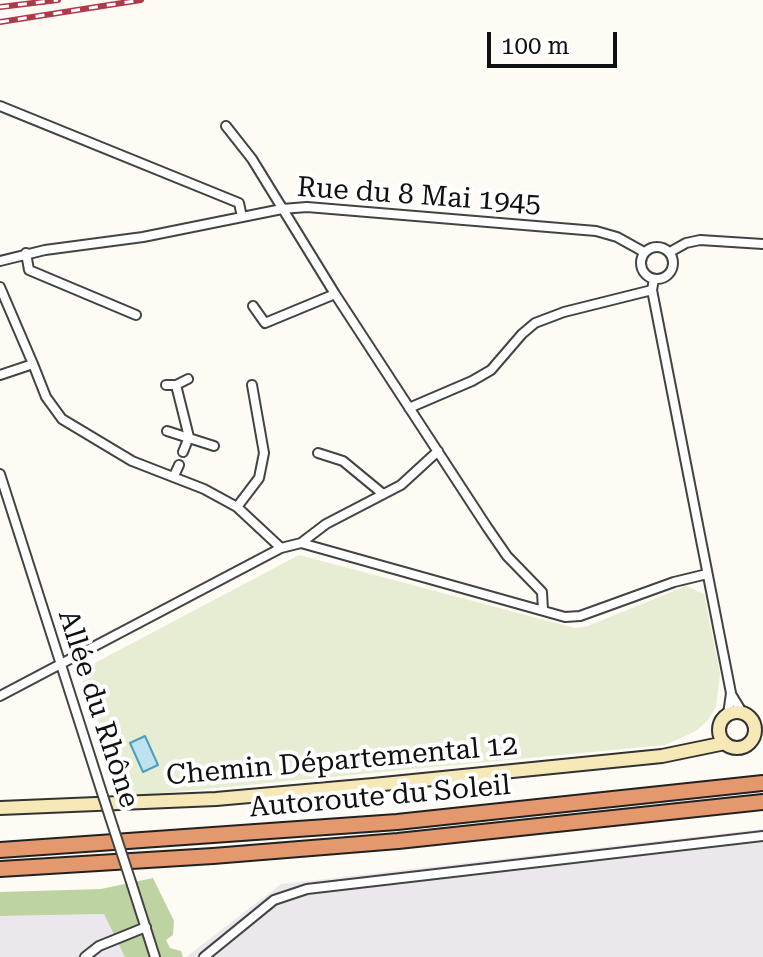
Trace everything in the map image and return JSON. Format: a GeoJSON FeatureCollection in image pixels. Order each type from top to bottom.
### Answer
{"type":"FeatureCollection","features":[{"type":"Feature","properties":{"kind":"highway","name":"Autoroute du Soleil"},"geometry":{"type":"LineString","coordinates":[[0,850],[382,824],[763,783]]}},
{"type":"Feature","properties":{"kind":"highway","name":"Autoroute du Soleil"},"geometry":{"type":"LineString","coordinates":[[0,869],[367,844],[763,802]]}},
{"type":"Feature","properties":{"kind":"main road"},"geometry":{"type":"LineString","coordinates":[[742,712],[759,725],[758,737],[740,747],[725,743],[719,728],[728,714],[742,712]]}},
{"type":"Feature","properties":{"kind":"main road","name":"Chemin Départemental 12"},"geometry":{"type":"LineString","coordinates":[[686,750],[719,728]]}},
{"type":"Feature","properties":{"kind":"main road","name":"Chemin Départemental 12"},"geometry":{"type":"LineString","coordinates":[[0,808],[216,799],[662,756],[725,743]]}},
{"type":"Feature","properties":{"kind":"street"},"geometry":{"type":"LineString","coordinates":[[0,106],[239,203],[242,217]]}},
{"type":"Feature","properties":{"kind":"street"},"geometry":{"type":"LineString","coordinates":[[226,126],[252,159],[335,294],[507,556],[542,592],[543,610]]}},
{"type":"Feature","properties":{"kind":"street","name":"Rue du 8 Mai 1945"},"geometry":{"type":"LineString","coordinates":[[0,261],[26,253],[143,237],[282,209],[307,207],[596,231],[617,237],[644,252]]}},
{"type":"Feature","properties":{"kind":"street"},"geometry":{"type":"LineString","coordinates":[[670,252],[686,243],[700,240],[763,244]]}},
{"type":"Feature","properties":{"kind":"street"},"geometry":{"type":"LineString","coordinates":[[657,246],[670,252],[673,263],[671,272],[663,278],[654,279],[642,271],[640,261],[644,252],[657,246]]}},
{"type":"Feature","properties":{"kind":"street"},"geometry":{"type":"LineString","coordinates":[[26,253],[29,270],[136,315]]}},
{"type":"Feature","properties":{"kind":"street"},"geometry":{"type":"LineString","coordinates":[[654,279],[652,290],[731,693],[742,712]]}},
{"type":"Feature","properties":{"kind":"street"},"geometry":{"type":"LineString","coordinates":[[0,287],[46,397],[62,419],[132,461],[174,476],[237,507],[281,548]]}},
{"type":"Feature","properties":{"kind":"street"},"geometry":{"type":"LineString","coordinates":[[409,408],[491,370],[535,323],[652,290]]}},
{"type":"Feature","properties":{"kind":"street"},"geometry":{"type":"LineString","coordinates":[[253,306],[265,323],[335,294]]}},
{"type":"Feature","properties":{"kind":"street"},"geometry":{"type":"LineString","coordinates":[[0,375],[33,364]]}},
{"type":"Feature","properties":{"kind":"street"},"geometry":{"type":"LineString","coordinates":[[166,385],[176,385],[188,379]]}},
{"type":"Feature","properties":{"kind":"street"},"geometry":{"type":"LineString","coordinates":[[176,385],[189,437],[183,452]]}},
{"type":"Feature","properties":{"kind":"street"},"geometry":{"type":"LineString","coordinates":[[237,507],[259,478],[264,453],[252,385]]}},
{"type":"Feature","properties":{"kind":"street"},"geometry":{"type":"LineString","coordinates":[[167,431],[214,446]]}},
{"type":"Feature","properties":{"kind":"street"},"geometry":{"type":"LineString","coordinates":[[0,696],[281,548],[301,543],[326,524],[401,485],[438,451]]}},
{"type":"Feature","properties":{"kind":"street"},"geometry":{"type":"LineString","coordinates":[[318,453],[343,461],[383,494]]}},
{"type":"Feature","properties":{"kind":"street"},"geometry":{"type":"LineString","coordinates":[[174,476],[179,465]]}},
{"type":"Feature","properties":{"kind":"street","name":"Allée du Rhône"},"geometry":{"type":"LineString","coordinates":[[0,474],[155,957]]}},
{"type":"Feature","properties":{"kind":"street"},"geometry":{"type":"LineString","coordinates":[[301,543],[565,617],[580,616],[674,582],[707,574]]}},
{"type":"Feature","properties":{"kind":"street"},"geometry":{"type":"LineString","coordinates":[[728,714],[731,693]]}},
{"type":"Feature","properties":{"kind":"street"},"geometry":{"type":"LineString","coordinates":[[204,957],[274,900],[307,889],[763,836]]}},
{"type":"Feature","properties":{"kind":"street"},"geometry":{"type":"LineString","coordinates":[[85,957],[99,946],[146,927]]}},
{"type":"Feature","properties":{"kind":"shaded area"},"geometry":{"type":"Polygon","coordinates":[[[763,829],[763,957],[186,957],[281,884],[763,829]]]}},
{"type":"Feature","properties":{"kind":"shaded area"},"geometry":{"type":"Polygon","coordinates":[[[104,914],[177,957],[0,957],[0,916],[104,914]]]}},
{"type":"Feature","properties":{"kind":"green space"},"geometry":{"type":"Polygon","coordinates":[[[299,555],[575,628],[588,626],[686,586],[704,594],[720,674],[716,707],[696,731],[665,745],[132,796],[81,686],[91,665],[299,555]]]}},
{"type":"Feature","properties":{"kind":"green space"},"geometry":{"type":"Polygon","coordinates":[[[153,878],[174,921],[173,935],[166,940],[170,948],[181,951],[183,957],[125,957],[104,914],[0,916],[0,892],[101,889],[153,878]]]}},
{"type":"Feature","properties":{"kind":"water"},"geometry":{"type":"Polygon","coordinates":[[[145,736],[158,765],[143,772],[130,743],[145,736]]]}},
{"type":"Feature","properties":{"kind":"railway"},"geometry":{"type":"LineString","coordinates":[[0,7],[58,0]]}},
{"type":"Feature","properties":{"kind":"railway"},"geometry":{"type":"LineString","coordinates":[[0,22],[141,0]]}}]}
